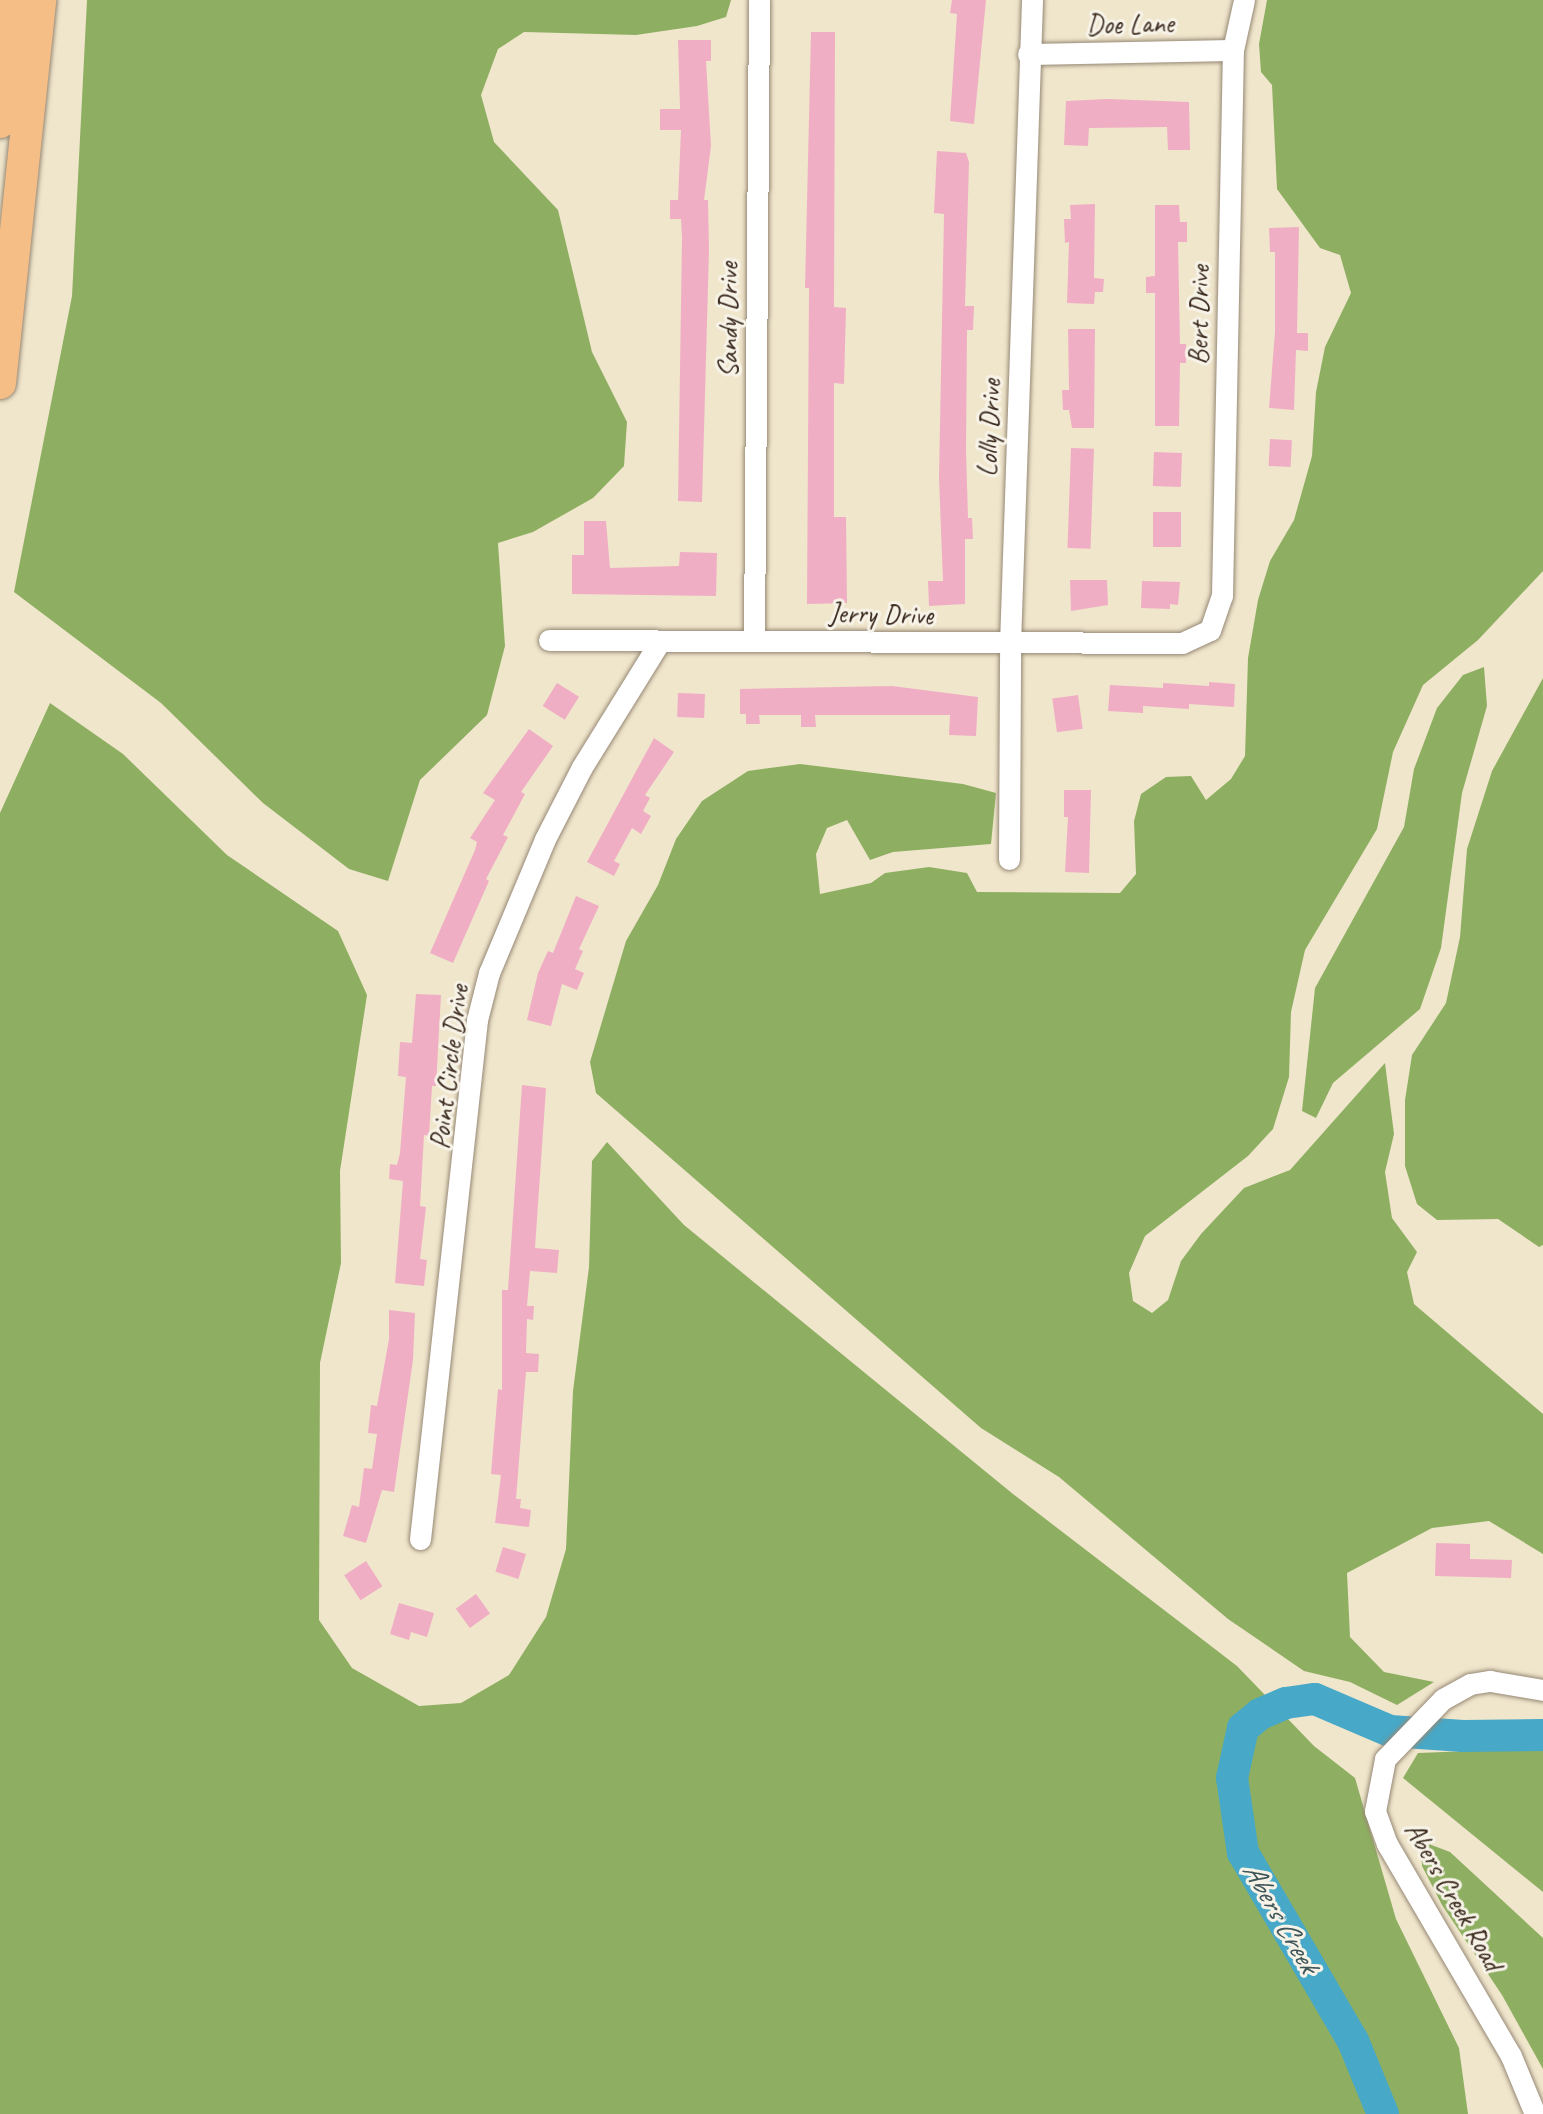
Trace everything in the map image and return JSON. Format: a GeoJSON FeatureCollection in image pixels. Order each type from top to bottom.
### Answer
{"type":"FeatureCollection","features":[{"type":"Feature","properties":{"kind":"highway"},"geometry":{"type":"LineString","coordinates":[[0,122],[13,0]]}},
{"type":"Feature","properties":{"kind":"highway"},"geometry":{"type":"LineString","coordinates":[[0,383],[40,0]]}},
{"type":"Feature","properties":{"kind":"street","name":"Sandy Drive"},"geometry":{"type":"LineString","coordinates":[[754,640],[759,0]]}},
{"type":"Feature","properties":{"kind":"street","name":"Lolly Drive"},"geometry":{"type":"LineString","coordinates":[[1009,859],[1010,644],[1028,54],[1032,0]]}},
{"type":"Feature","properties":{"kind":"street","name":"Bert Drive"},"geometry":{"type":"LineString","coordinates":[[1210,630],[1222,596],[1233,50],[1244,0]]}},
{"type":"Feature","properties":{"kind":"street","name":"Doe Lane"},"geometry":{"type":"LineString","coordinates":[[1028,54],[1233,50]]}},
{"type":"Feature","properties":{"kind":"street","name":"Jerry Drive"},"geometry":{"type":"LineString","coordinates":[[549,640],[1182,643],[1210,630]]}},
{"type":"Feature","properties":{"kind":"street","name":"Point Circle Drive"},"geometry":{"type":"LineString","coordinates":[[420,1539],[477,1020],[489,973],[545,839],[582,767],[660,641]]}},
{"type":"Feature","properties":{"kind":"street","name":"Abers Creek Road"},"geometry":{"type":"LineString","coordinates":[[1535,2114],[1511,2056],[1468,1977],[1387,1844],[1376,1811],[1385,1759],[1417,1720],[1470,1684],[1490,1681],[1543,1690]]}},
{"type":"Feature","properties":{"kind":"green space"},"geometry":{"type":"Polygon","coordinates":[[[87,0],[731,0],[726,17],[697,26],[636,35],[524,32],[498,49],[481,95],[494,142],[558,210],[592,352],[627,422],[624,466],[593,498],[533,532],[498,543],[505,646],[487,715],[420,780],[388,881],[349,869],[263,803],[161,703],[14,592],[72,296],[87,0]]]}},
{"type":"Feature","properties":{"kind":"green space"},"geometry":{"type":"Polygon","coordinates":[[[1267,0],[1543,0],[1543,571],[1478,640],[1423,685],[1393,752],[1377,829],[1305,950],[1291,1012],[1289,1077],[1273,1129],[1248,1156],[1145,1236],[1129,1273],[1133,1301],[1152,1313],[1168,1300],[1181,1261],[1201,1234],[1244,1188],[1290,1170],[1385,1063],[1394,1134],[1385,1172],[1392,1218],[1417,1252],[1407,1272],[1414,1304],[1543,1414],[1543,1554],[1489,1521],[1432,1528],[1347,1573],[1350,1637],[1384,1672],[1434,1682],[1397,1705],[1350,1682],[1304,1671],[1228,1619],[1059,1477],[981,1428],[596,1093],[590,1062],[626,941],[658,885],[676,839],[702,801],[748,771],[800,764],[963,784],[996,793],[991,844],[893,852],[870,860],[847,820],[827,828],[816,854],[820,894],[871,883],[885,873],[929,867],[967,873],[977,892],[1120,893],[1136,874],[1134,821],[1141,794],[1166,777],[1191,776],[1206,800],[1231,779],[1245,756],[1248,658],[1258,600],[1270,561],[1294,520],[1312,456],[1316,392],[1325,347],[1351,293],[1340,255],[1320,248],[1277,189],[1272,85],[1261,72],[1259,44],[1267,0]]]}},
{"type":"Feature","properties":{"kind":"green space"},"geometry":{"type":"Polygon","coordinates":[[[1484,667],[1487,706],[1462,793],[1441,948],[1420,1009],[1333,1083],[1316,1118],[1302,1111],[1315,988],[1404,827],[1414,769],[1437,708],[1463,675],[1484,667]]]}},
{"type":"Feature","properties":{"kind":"green space"},"geometry":{"type":"Polygon","coordinates":[[[1543,678],[1543,1245],[1539,1247],[1498,1219],[1437,1220],[1417,1204],[1405,1166],[1405,1100],[1412,1055],[1446,1003],[1460,937],[1467,849],[1492,771],[1543,678]]]}},
{"type":"Feature","properties":{"kind":"green space"},"geometry":{"type":"Polygon","coordinates":[[[50,703],[123,754],[227,855],[338,931],[367,995],[340,1171],[341,1263],[320,1363],[319,1620],[352,1668],[419,1706],[461,1703],[509,1675],[546,1617],[566,1549],[573,1391],[589,1267],[592,1161],[607,1142],[684,1225],[1013,1494],[1237,1666],[1314,1746],[1355,1778],[1396,1919],[1459,2048],[1468,2114],[0,2114],[0,813],[50,703]]]}},
{"type":"Feature","properties":{"kind":"green space"},"geometry":{"type":"Polygon","coordinates":[[[1543,1748],[1543,1892],[1403,1778],[1418,1753],[1543,1748]]]}},
{"type":"Feature","properties":{"kind":"green space"},"geometry":{"type":"Polygon","coordinates":[[[1421,1841],[1450,1852],[1543,1938],[1543,2069],[1502,1995],[1442,1905],[1422,1866],[1421,1841]]]}},
{"type":"Feature","properties":{"kind":"building"},"geometry":{"type":"Polygon","coordinates":[[[952,0],[986,0],[974,124],[950,121],[957,14],[950,13],[952,0]]]}},
{"type":"Feature","properties":{"kind":"building"},"geometry":{"type":"Polygon","coordinates":[[[811,32],[835,32],[834,307],[846,308],[844,384],[834,383],[834,517],[846,517],[847,603],[807,604],[809,288],[805,288],[811,32]]]}},
{"type":"Feature","properties":{"kind":"building"},"geometry":{"type":"Polygon","coordinates":[[[678,40],[711,40],[711,61],[706,61],[711,146],[704,200],[708,200],[709,250],[702,502],[678,501],[682,237],[681,219],[670,219],[670,200],[678,200],[681,130],[660,130],[660,109],[680,109],[678,40]]]}},
{"type":"Feature","properties":{"kind":"building"},"geometry":{"type":"Polygon","coordinates":[[[1108,99],[1189,102],[1190,150],[1168,150],[1167,127],[1089,128],[1088,146],[1064,145],[1066,101],[1108,99]]]}},
{"type":"Feature","properties":{"kind":"building"},"geometry":{"type":"Polygon","coordinates":[[[937,151],[966,153],[969,162],[965,306],[974,306],[973,330],[967,330],[966,450],[968,518],[972,518],[973,539],[965,539],[965,604],[929,606],[928,581],[943,581],[939,478],[944,214],[934,213],[937,151]]]}},
{"type":"Feature","properties":{"kind":"building"},"geometry":{"type":"Polygon","coordinates":[[[1095,204],[1094,278],[1104,279],[1103,292],[1095,292],[1094,304],[1067,303],[1069,242],[1065,243],[1064,219],[1071,219],[1070,205],[1095,204]]]}},
{"type":"Feature","properties":{"kind":"building"},"geometry":{"type":"Polygon","coordinates":[[[1155,205],[1179,205],[1180,222],[1187,222],[1187,242],[1178,242],[1180,344],[1186,344],[1186,363],[1180,363],[1179,426],[1155,426],[1155,293],[1146,293],[1146,277],[1155,276],[1155,205]]]}},
{"type":"Feature","properties":{"kind":"building"},"geometry":{"type":"Polygon","coordinates":[[[1299,227],[1297,333],[1308,333],[1308,351],[1296,350],[1294,410],[1269,408],[1275,332],[1275,252],[1270,252],[1269,228],[1299,227]]]}},
{"type":"Feature","properties":{"kind":"building"},"geometry":{"type":"Polygon","coordinates":[[[1068,329],[1095,329],[1094,428],[1072,428],[1069,410],[1063,410],[1062,390],[1069,390],[1068,329]]]}},
{"type":"Feature","properties":{"kind":"building"},"geometry":{"type":"Polygon","coordinates":[[[1270,439],[1292,440],[1291,467],[1269,466],[1270,439]]]}},
{"type":"Feature","properties":{"kind":"building"},"geometry":{"type":"Polygon","coordinates":[[[1071,448],[1094,449],[1090,549],[1068,548],[1071,448]]]}},
{"type":"Feature","properties":{"kind":"building"},"geometry":{"type":"Polygon","coordinates":[[[1154,452],[1182,453],[1181,487],[1153,486],[1154,452]]]}},
{"type":"Feature","properties":{"kind":"building"},"geometry":{"type":"Polygon","coordinates":[[[1153,512],[1181,512],[1181,547],[1153,547],[1153,512]]]}},
{"type":"Feature","properties":{"kind":"building"},"geometry":{"type":"Polygon","coordinates":[[[584,521],[606,521],[610,568],[679,566],[680,552],[717,553],[716,596],[572,594],[572,555],[584,555],[584,521]]]}},
{"type":"Feature","properties":{"kind":"building"},"geometry":{"type":"Polygon","coordinates":[[[1070,580],[1107,580],[1108,605],[1071,611],[1070,580]]]}},
{"type":"Feature","properties":{"kind":"building"},"geometry":{"type":"Polygon","coordinates":[[[1142,581],[1180,582],[1178,605],[1170,604],[1170,609],[1141,608],[1142,581]]]}},
{"type":"Feature","properties":{"kind":"building"},"geometry":{"type":"Polygon","coordinates":[[[1209,682],[1235,684],[1234,707],[1189,704],[1189,709],[1143,706],[1143,713],[1108,711],[1110,685],[1163,688],[1163,683],[1209,686],[1209,682]]]}},
{"type":"Feature","properties":{"kind":"building"},"geometry":{"type":"Polygon","coordinates":[[[557,683],[579,697],[565,720],[543,706],[557,683]]]}},
{"type":"Feature","properties":{"kind":"building"},"geometry":{"type":"Polygon","coordinates":[[[892,686],[978,697],[976,736],[949,735],[950,715],[815,715],[816,727],[801,727],[801,715],[759,715],[760,724],[746,724],[746,714],[740,714],[740,689],[892,686]]]}},
{"type":"Feature","properties":{"kind":"building"},"geometry":{"type":"Polygon","coordinates":[[[678,693],[705,694],[704,718],[677,717],[678,693]]]}},
{"type":"Feature","properties":{"kind":"building"},"geometry":{"type":"Polygon","coordinates":[[[1078,695],[1083,729],[1057,732],[1052,699],[1078,695]]]}},
{"type":"Feature","properties":{"kind":"building"},"geometry":{"type":"Polygon","coordinates":[[[529,729],[553,746],[521,792],[525,794],[503,835],[508,837],[486,879],[489,881],[453,963],[430,953],[475,850],[477,842],[470,838],[495,800],[483,793],[529,729]]]}},
{"type":"Feature","properties":{"kind":"building"},"geometry":{"type":"Polygon","coordinates":[[[654,738],[674,752],[645,795],[650,798],[643,811],[651,816],[641,834],[632,828],[614,861],[620,864],[614,876],[587,862],[654,738]]]}},
{"type":"Feature","properties":{"kind":"building"},"geometry":{"type":"Polygon","coordinates":[[[1064,790],[1091,790],[1089,873],[1065,872],[1068,817],[1064,817],[1064,790]]]}},
{"type":"Feature","properties":{"kind":"building"},"geometry":{"type":"Polygon","coordinates":[[[576,896],[599,906],[579,949],[583,951],[575,969],[584,973],[577,990],[562,984],[551,1026],[527,1020],[538,973],[548,951],[553,953],[576,896]]]}},
{"type":"Feature","properties":{"kind":"building"},"geometry":{"type":"Polygon","coordinates":[[[416,994],[441,995],[436,1086],[432,1086],[429,1136],[424,1135],[420,1206],[426,1207],[420,1259],[427,1260],[424,1286],[395,1283],[403,1181],[389,1179],[390,1164],[397,1165],[400,1153],[406,1077],[398,1076],[400,1042],[412,1043],[416,994]]]}},
{"type":"Feature","properties":{"kind":"building"},"geometry":{"type":"Polygon","coordinates":[[[522,1085],[546,1088],[535,1248],[559,1250],[557,1273],[530,1271],[527,1306],[534,1306],[533,1320],[527,1319],[526,1353],[539,1354],[538,1372],[526,1372],[516,1499],[521,1499],[520,1508],[531,1510],[529,1527],[495,1523],[501,1475],[491,1474],[498,1389],[502,1390],[502,1290],[508,1290],[522,1085]]]}},
{"type":"Feature","properties":{"kind":"building"},"geometry":{"type":"Polygon","coordinates":[[[389,1310],[415,1313],[413,1360],[394,1492],[382,1490],[366,1543],[343,1536],[352,1505],[359,1507],[364,1468],[372,1469],[377,1434],[368,1433],[371,1405],[377,1406],[389,1339],[389,1310]]]}},
{"type":"Feature","properties":{"kind":"building"},"geometry":{"type":"Polygon","coordinates":[[[1436,1543],[1470,1544],[1470,1559],[1512,1560],[1511,1578],[1435,1576],[1436,1543]]]}},
{"type":"Feature","properties":{"kind":"building"},"geometry":{"type":"Polygon","coordinates":[[[503,1547],[526,1554],[518,1579],[495,1572],[503,1547]]]}},
{"type":"Feature","properties":{"kind":"building"},"geometry":{"type":"Polygon","coordinates":[[[366,1561],[382,1586],[361,1600],[344,1575],[366,1561]]]}},
{"type":"Feature","properties":{"kind":"building"},"geometry":{"type":"Polygon","coordinates":[[[476,1594],[490,1613],[470,1628],[456,1609],[476,1594]]]}},
{"type":"Feature","properties":{"kind":"building"},"geometry":{"type":"Polygon","coordinates":[[[399,1603],[434,1613],[427,1637],[411,1632],[409,1640],[390,1634],[399,1603]]]}},
{"type":"Feature","properties":{"kind":"waterway","name":"Abers Creek"},"geometry":{"type":"LineString","coordinates":[[1383,2114],[1353,2041],[1243,1853],[1232,1778],[1243,1728],[1260,1714],[1286,1703],[1315,1699],[1390,1731],[1463,1736],[1543,1735]]}}]}
